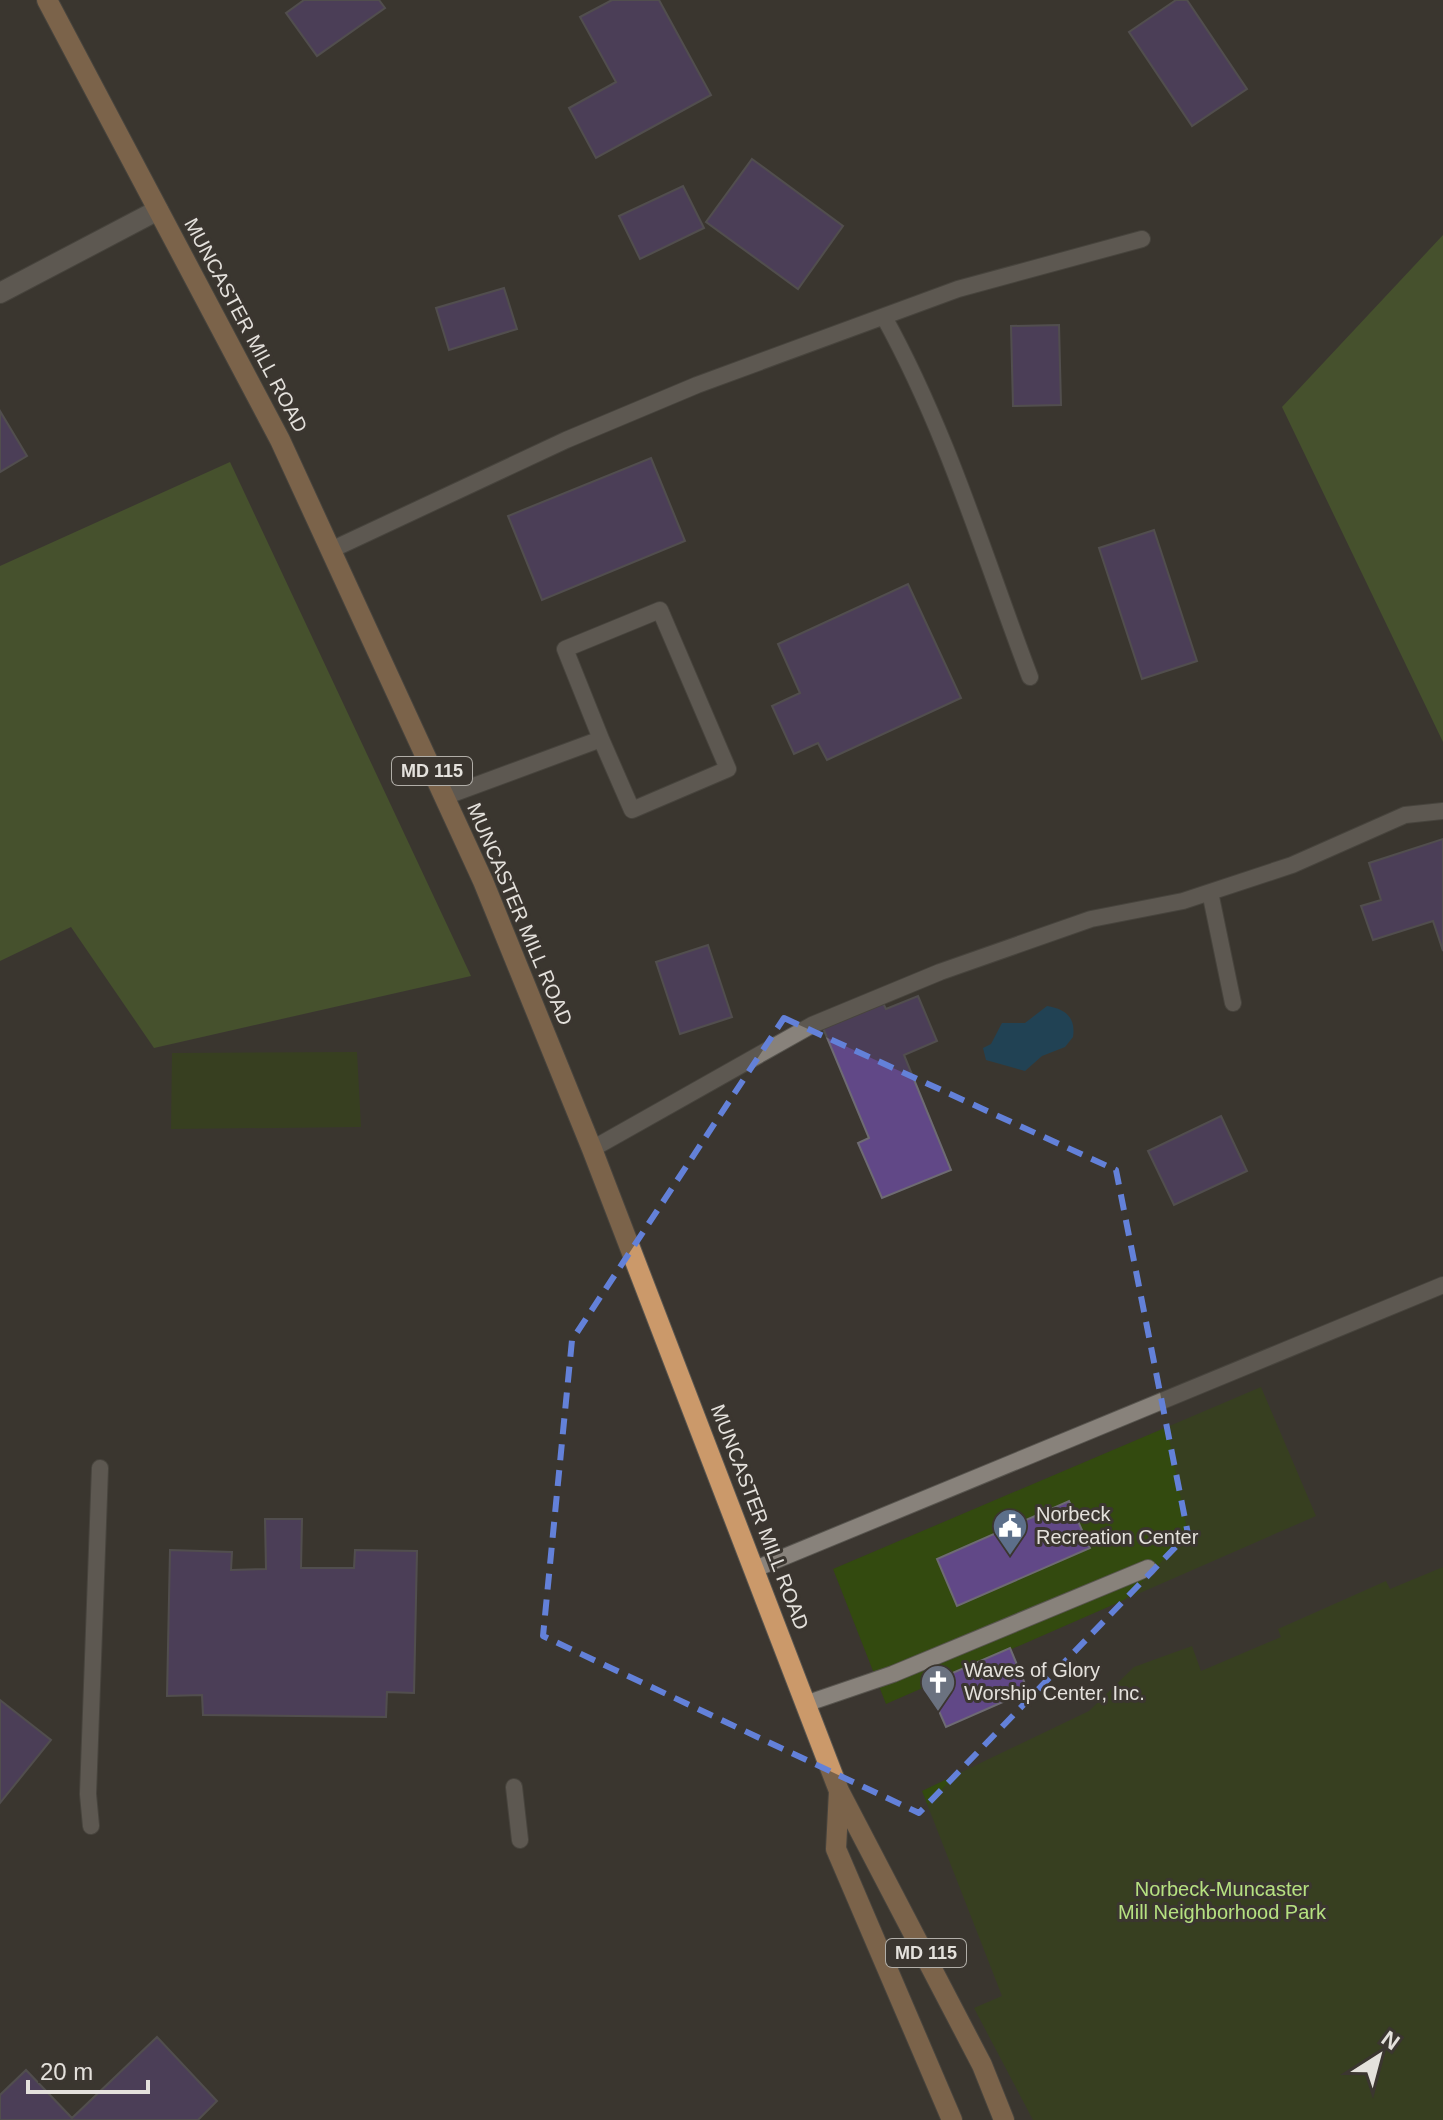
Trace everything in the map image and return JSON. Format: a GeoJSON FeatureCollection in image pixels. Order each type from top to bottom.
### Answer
{"type":"FeatureCollection","features":[{"type":"Feature","properties":{"kind":"main road","name":"MUNCASTER MILL ROAD"},"geometry":{"type":"LineString","coordinates":[[47,0],[280,440],[483,881],[592,1149],[839,1791],[961,2023],[1004,2120]]}},
{"type":"Feature","properties":{"kind":"main road","name":"MUNCASTER MILL ROAD"},"geometry":{"type":"LineString","coordinates":[[839,1791],[836,1849],[952,2120]]}},
{"type":"Feature","properties":{"kind":"street"},"geometry":{"type":"LineString","coordinates":[[0,293],[158,210]]}},
{"type":"Feature","properties":{"kind":"lane"},"geometry":{"type":"LineString","coordinates":[[331,550],[566,440],[697,385],[958,289],[1142,239]]}},
{"type":"Feature","properties":{"kind":"lane"},"geometry":{"type":"LineString","coordinates":[[884,317],[916,374],[946,445],[1030,677]]}},
{"type":"Feature","properties":{"kind":"lane"},"geometry":{"type":"LineString","coordinates":[[660,610],[728,769],[632,810],[601,739],[565,649],[660,610]]}},
{"type":"Feature","properties":{"kind":"lane"},"geometry":{"type":"LineString","coordinates":[[444,797],[601,739]]}},
{"type":"Feature","properties":{"kind":"lane"},"geometry":{"type":"LineString","coordinates":[[592,1149],[812,1025],[940,972],[1091,919],[1210,892],[1292,865],[1405,815],[1443,811]]}},
{"type":"Feature","properties":{"kind":"lane"},"geometry":{"type":"LineString","coordinates":[[1210,892],[1233,1003]]}},
{"type":"Feature","properties":{"kind":"lane"},"geometry":{"type":"LineString","coordinates":[[755,1569],[1443,1285]]}},
{"type":"Feature","properties":{"kind":"lane"},"geometry":{"type":"LineString","coordinates":[[91,1826],[88,1794],[100,1468]]}},
{"type":"Feature","properties":{"kind":"lane"},"geometry":{"type":"LineString","coordinates":[[805,1704],[893,1674],[1148,1568]]}},
{"type":"Feature","properties":{"kind":"lane"},"geometry":{"type":"LineString","coordinates":[[514,1787],[520,1840]]}},
{"type":"Feature","properties":{"kind":"highlighted area"},"geometry":{"type":"Polygon","coordinates":[[[784,1018],[1116,1170],[1188,1534],[919,1813],[543,1636],[572,1340],[784,1018]]]}},
{"type":"Feature","properties":{"kind":"green space"},"geometry":{"type":"Polygon","coordinates":[[[1443,235],[1443,742],[1282,407],[1443,235]]]}},
{"type":"Feature","properties":{"kind":"green space"},"geometry":{"type":"Polygon","coordinates":[[[230,462],[471,976],[154,1048],[71,927],[0,961],[0,566],[230,462]]]}},
{"type":"Feature","properties":{"kind":"green space"},"geometry":{"type":"Polygon","coordinates":[[[357,1052],[361,1127],[171,1129],[172,1053],[357,1052]]]}},
{"type":"Feature","properties":{"kind":"green space"},"geometry":{"type":"Polygon","coordinates":[[[1261,1387],[1316,1516],[886,1704],[833,1569],[1261,1387]]]}},
{"type":"Feature","properties":{"kind":"green space","name":"Norbeck-Muncaster Mill Neighborhood Park"},"geometry":{"type":"Polygon","coordinates":[[[1443,1567],[1443,2120],[1033,2120],[974,2008],[1002,1996],[922,1791],[1089,1711],[1134,1667],[1192,1646],[1201,1671],[1281,1637],[1278,1629],[1386,1581],[1390,1589],[1443,1567]]]}},
{"type":"Feature","properties":{"kind":"water"},"geometry":{"type":"Polygon","coordinates":[[[1047,1006],[1060,1009],[1071,1020],[1073,1037],[1065,1047],[1042,1056],[1025,1071],[986,1060],[983,1048],[991,1044],[1002,1023],[1025,1023],[1047,1006]]]}},
{"type":"Feature","properties":{"kind":"building"},"geometry":{"type":"Polygon","coordinates":[[[304,0],[379,0],[385,8],[317,56],[286,13],[304,0]]]}},
{"type":"Feature","properties":{"kind":"building"},"geometry":{"type":"Polygon","coordinates":[[[612,0],[659,0],[711,95],[596,158],[569,108],[616,82],[580,17],[612,0]]]}},
{"type":"Feature","properties":{"kind":"building"},"geometry":{"type":"Polygon","coordinates":[[[1176,0],[1187,0],[1247,89],[1192,126],[1129,32],[1176,0]]]}},
{"type":"Feature","properties":{"kind":"building"},"geometry":{"type":"Polygon","coordinates":[[[752,159],[843,226],[798,289],[706,222],[752,159]]]}},
{"type":"Feature","properties":{"kind":"building"},"geometry":{"type":"Polygon","coordinates":[[[683,186],[704,228],[640,259],[619,216],[683,186]]]}},
{"type":"Feature","properties":{"kind":"building"},"geometry":{"type":"Polygon","coordinates":[[[504,288],[517,329],[449,350],[436,308],[504,288]]]}},
{"type":"Feature","properties":{"kind":"building"},"geometry":{"type":"Polygon","coordinates":[[[1059,325],[1061,405],[1013,406],[1011,326],[1059,325]]]}},
{"type":"Feature","properties":{"kind":"building"},"geometry":{"type":"Polygon","coordinates":[[[0,411],[27,456],[0,472],[0,411]]]}},
{"type":"Feature","properties":{"kind":"building"},"geometry":{"type":"Polygon","coordinates":[[[651,458],[685,541],[542,600],[508,516],[651,458]]]}},
{"type":"Feature","properties":{"kind":"building"},"geometry":{"type":"Polygon","coordinates":[[[1154,530],[1197,661],[1142,679],[1099,548],[1154,530]]]}},
{"type":"Feature","properties":{"kind":"building"},"geometry":{"type":"Polygon","coordinates":[[[908,584],[961,698],[827,760],[818,743],[794,754],[772,706],[800,693],[778,644],[908,584]]]}},
{"type":"Feature","properties":{"kind":"building"},"geometry":{"type":"Polygon","coordinates":[[[1443,839],[1443,951],[1433,921],[1373,940],[1361,906],[1381,900],[1369,863],[1443,839]]]}},
{"type":"Feature","properties":{"kind":"building"},"geometry":{"type":"Polygon","coordinates":[[[708,945],[732,1017],[680,1034],[656,962],[708,945]]]}},
{"type":"Feature","properties":{"kind":"building"},"geometry":{"type":"Polygon","coordinates":[[[918,996],[937,1041],[904,1055],[951,1170],[882,1198],[858,1143],[869,1138],[823,1028],[883,1003],[886,1009],[918,996]]]}},
{"type":"Feature","properties":{"kind":"building"},"geometry":{"type":"Polygon","coordinates":[[[1221,1116],[1247,1171],[1174,1205],[1148,1151],[1221,1116]]]}},
{"type":"Feature","properties":{"kind":"building"},"geometry":{"type":"Polygon","coordinates":[[[1069,1501],[1090,1548],[957,1606],[937,1559],[1069,1501]]]}},
{"type":"Feature","properties":{"kind":"building"},"geometry":{"type":"Polygon","coordinates":[[[265,1519],[302,1519],[301,1568],[354,1568],[355,1550],[417,1551],[414,1693],[387,1692],[386,1717],[203,1715],[202,1695],[167,1696],[170,1550],[232,1552],[231,1570],[266,1569],[265,1519]]]}},
{"type":"Feature","properties":{"kind":"building"},"geometry":{"type":"Polygon","coordinates":[[[1010,1648],[1028,1691],[946,1727],[927,1684],[1010,1648]]]}},
{"type":"Feature","properties":{"kind":"building"},"geometry":{"type":"Polygon","coordinates":[[[0,1700],[51,1740],[0,1803],[0,1700]]]}},
{"type":"Feature","properties":{"kind":"building"},"geometry":{"type":"Polygon","coordinates":[[[157,2037],[217,2101],[198,2120],[0,2120],[0,2095],[26,2070],[72,2118],[157,2037]]]}},
{"type":"Feature","properties":{"kind":"place","name":"Norbeck Recreation Center"},"geometry":{"type":"Point","coordinates":[1010,1557]}},
{"type":"Feature","properties":{"kind":"place","name":"Waves of Glory Worship Center, Inc."},"geometry":{"type":"Point","coordinates":[938,1713]}}]}
